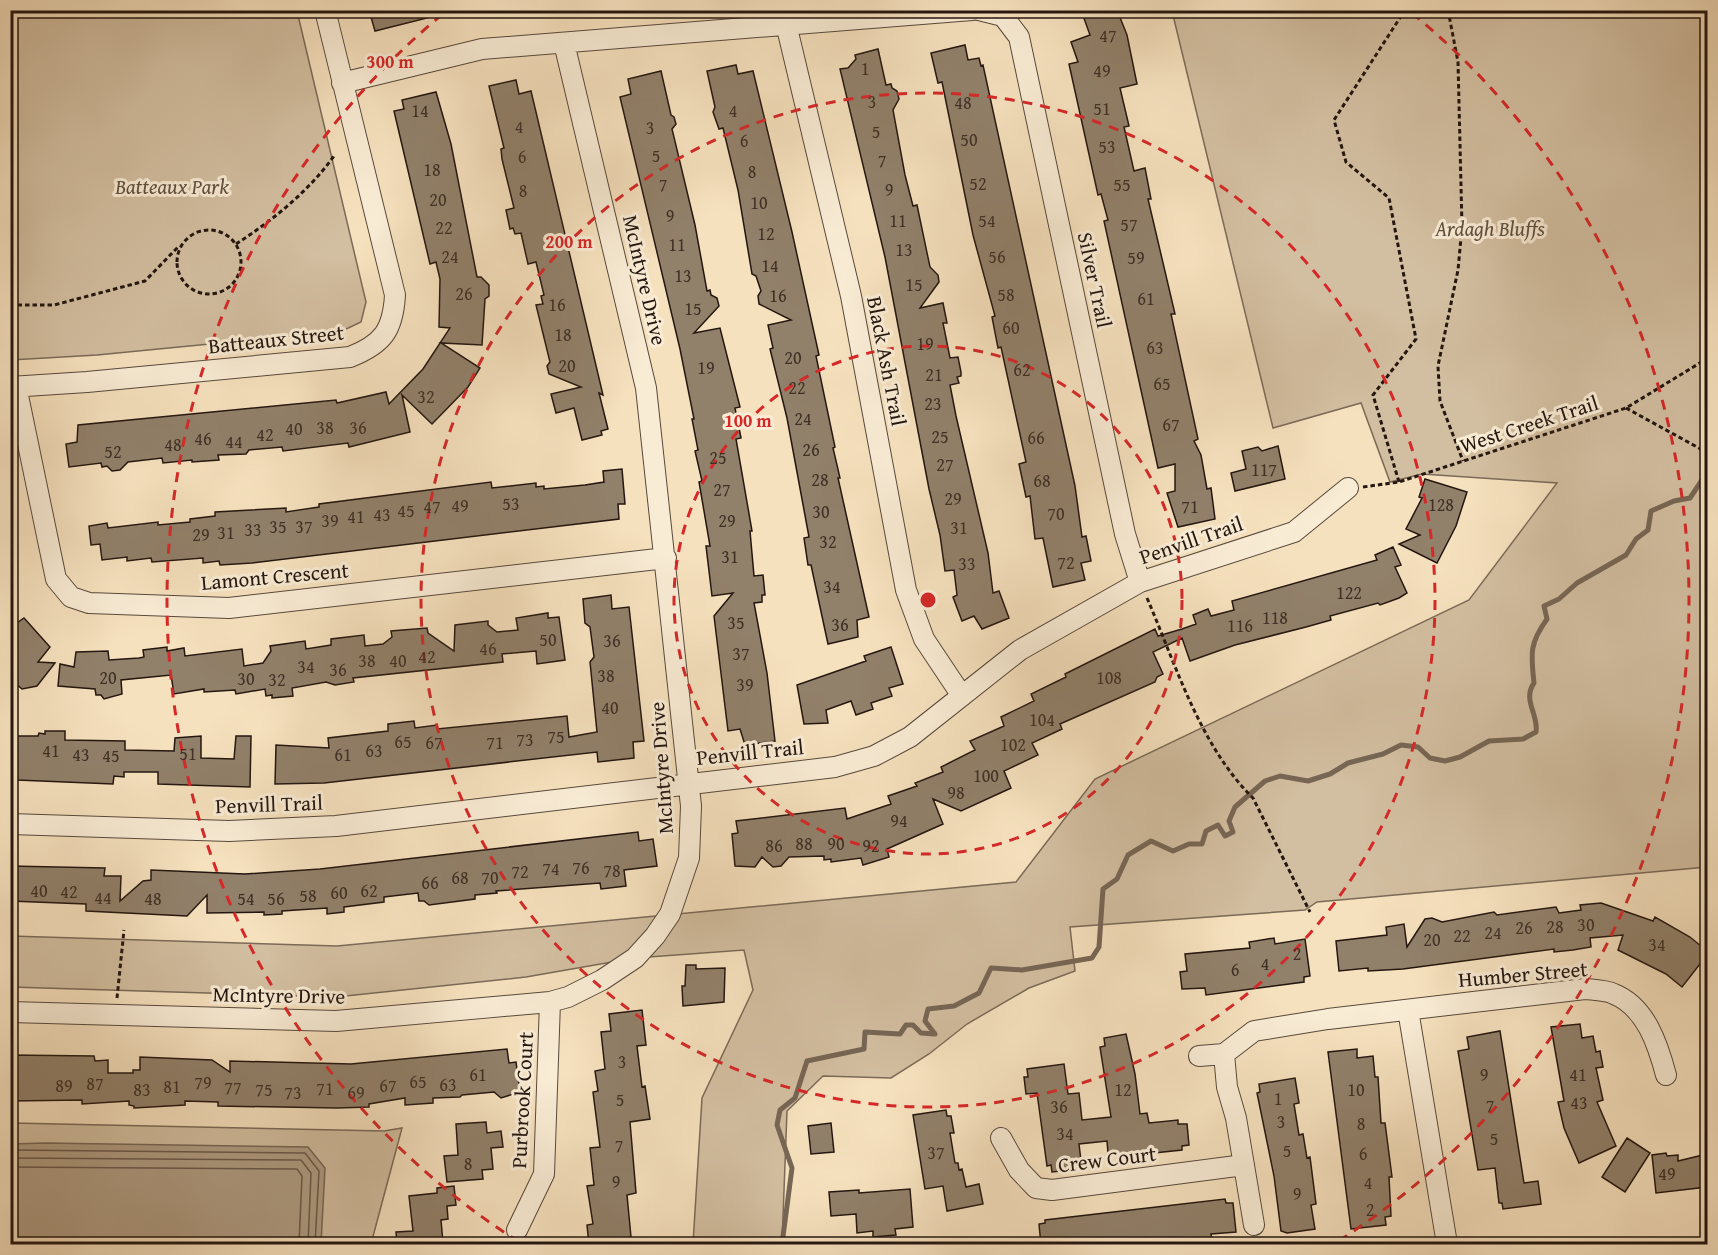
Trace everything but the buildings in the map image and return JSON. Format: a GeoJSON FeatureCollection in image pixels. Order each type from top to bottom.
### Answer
{"type":"FeatureCollection","features":[{"type":"Feature","properties":{"kind":"street","name":"Batteaux Street"},"geometry":{"type":"LineString","coordinates":[[13,387],[350,357],[369,350],[384,336],[393,318],[394,295],[325,10]]}},
{"type":"Feature","properties":{"kind":"street"},"geometry":{"type":"LineString","coordinates":[[342,83],[482,49],[972,10]]}},
{"type":"Feature","properties":{"kind":"street","name":"Silver Trail"},"geometry":{"type":"LineString","coordinates":[[979,10],[1003,16],[1019,37],[1125,534],[1140,582]]}},
{"type":"Feature","properties":{"kind":"street","name":"Black Ash Trail"},"geometry":{"type":"LineString","coordinates":[[786,24],[851,296],[906,591],[924,639],[962,696]]}},
{"type":"Feature","properties":{"kind":"street","name":"McIntyre Drive"},"geometry":{"type":"LineString","coordinates":[[10,1012],[336,1021],[550,1002],[568,997],[594,985],[634,958],[670,914],[689,858],[690,783],[646,388],[564,43]]}},
{"type":"Feature","properties":{"kind":"street","name":"Lamont Crescent"},"geometry":{"type":"LineString","coordinates":[[13,387],[56,579],[71,597],[89,603],[230,608],[666,558]]}},
{"type":"Feature","properties":{"kind":"street","name":"Penvill Trail"},"geometry":{"type":"LineString","coordinates":[[10,824],[229,831],[336,826],[835,767],[874,756],[910,737],[1020,650],[1140,582],[1294,532],[1348,488]]}},
{"type":"Feature","properties":{"kind":"street","name":"Humber Street"},"geometry":{"type":"LineString","coordinates":[[1224,1054],[1254,1030],[1328,1019],[1586,989],[1614,994],[1635,1010],[1656,1040],[1666,1075]]}},
{"type":"Feature","properties":{"kind":"street","name":"Purbrook Court"},"geometry":{"type":"LineString","coordinates":[[517,1230],[544,1174],[550,1002]]}},
{"type":"Feature","properties":{"kind":"street"},"geometry":{"type":"LineString","coordinates":[[1408,1010],[1447,1245]]}},
{"type":"Feature","properties":{"kind":"street"},"geometry":{"type":"LineString","coordinates":[[1198,1056],[1224,1054],[1227,1087],[1236,1118],[1254,1226]]}},
{"type":"Feature","properties":{"kind":"street","name":"Crew Court"},"geometry":{"type":"LineString","coordinates":[[1001,1138],[1019,1170],[1036,1188],[1044,1189],[1085,1187],[1244,1165]]}},
{"type":"Feature","properties":{"kind":"path"},"geometry":{"type":"LineString","coordinates":[[1399,482],[1373,395],[1416,339],[1389,198],[1346,162],[1334,120],[1405,10]]}},
{"type":"Feature","properties":{"kind":"path"},"geometry":{"type":"LineString","coordinates":[[1448,10],[1458,62],[1462,227],[1458,270],[1438,366],[1440,401],[1463,461]]}},
{"type":"Feature","properties":{"kind":"path"},"geometry":{"type":"LineString","coordinates":[[236,244],[265,225],[287,206],[321,174],[334,156]]}},
{"type":"Feature","properties":{"kind":"path"},"geometry":{"type":"LineString","coordinates":[[10,305],[54,305],[145,281],[182,243],[189,236],[209,229],[229,236],[236,244],[241,265],[232,284],[213,294],[192,290],[178,274],[176,264],[182,243]]}},
{"type":"Feature","properties":{"kind":"path","name":"West Creek Trail"},"geometry":{"type":"LineString","coordinates":[[1348,488],[1399,482],[1626,408],[1707,358]]}},
{"type":"Feature","properties":{"kind":"path"},"geometry":{"type":"LineString","coordinates":[[1626,408],[1707,453]]}},
{"type":"Feature","properties":{"kind":"path"},"geometry":{"type":"LineString","coordinates":[[1140,582],[1205,732],[1244,789],[1253,798],[1310,912]]}},
{"type":"Feature","properties":{"kind":"path"},"geometry":{"type":"LineString","coordinates":[[116,1015],[124,930]]}},
{"type":"Feature","properties":{"kind":"green space","name":"Batteaux Park"},"geometry":{"type":"Polygon","coordinates":[[[11,10],[297,11],[366,302],[361,322],[342,331],[97,355],[11,360],[11,10]]]}},
{"type":"Feature","properties":{"kind":"green space","name":"Ardagh Bluffs"},"geometry":{"type":"Polygon","coordinates":[[[1172,11],[1707,11],[1707,867],[1317,902],[1305,910],[1070,927],[1075,971],[1029,988],[967,1024],[929,1054],[891,1078],[823,1076],[787,1111],[782,1244],[693,1244],[702,1098],[753,990],[744,950],[635,958],[526,977],[336,997],[11,987],[11,936],[337,946],[1016,882],[1095,779],[1469,600],[1557,483],[1422,474],[1390,482],[1361,403],[1273,428],[1172,11]]]}},
{"type":"Feature","properties":{"kind":"green space"},"geometry":{"type":"Polygon","coordinates":[[[11,1123],[384,1131],[402,1128],[371,1244],[11,1244],[11,1123]]]}},
{"type":"Feature","properties":{"kind":"water"},"geometry":{"type":"Polygon","coordinates":[[[11,1144],[308,1147],[325,1168],[321,1244],[11,1244],[11,1144]]]}},
{"type":"Feature","properties":{"kind":"waterway"},"geometry":{"type":"LineString","coordinates":[[782,1244],[792,1168],[777,1125],[780,1110],[795,1098],[807,1061],[864,1049],[865,1032],[900,1034],[906,1025],[913,1025],[921,1033],[935,1034],[925,1021],[928,1009],[954,1006],[979,993],[991,968],[1022,970],[1092,958],[1099,947],[1103,889],[1117,879],[1128,855],[1151,841],[1173,851],[1189,844],[1202,844],[1206,831],[1218,825],[1225,836],[1233,832],[1229,821],[1235,807],[1265,781],[1280,776],[1308,781],[1330,774],[1348,763],[1383,754],[1401,745],[1418,747],[1430,758],[1445,761],[1460,757],[1489,741],[1523,739],[1536,732],[1530,701],[1534,683],[1532,657],[1537,635],[1547,619],[1544,606],[1559,599],[1577,583],[1626,555],[1636,539],[1648,530],[1651,511],[1674,501],[1690,498],[1708,471]]}}]}
